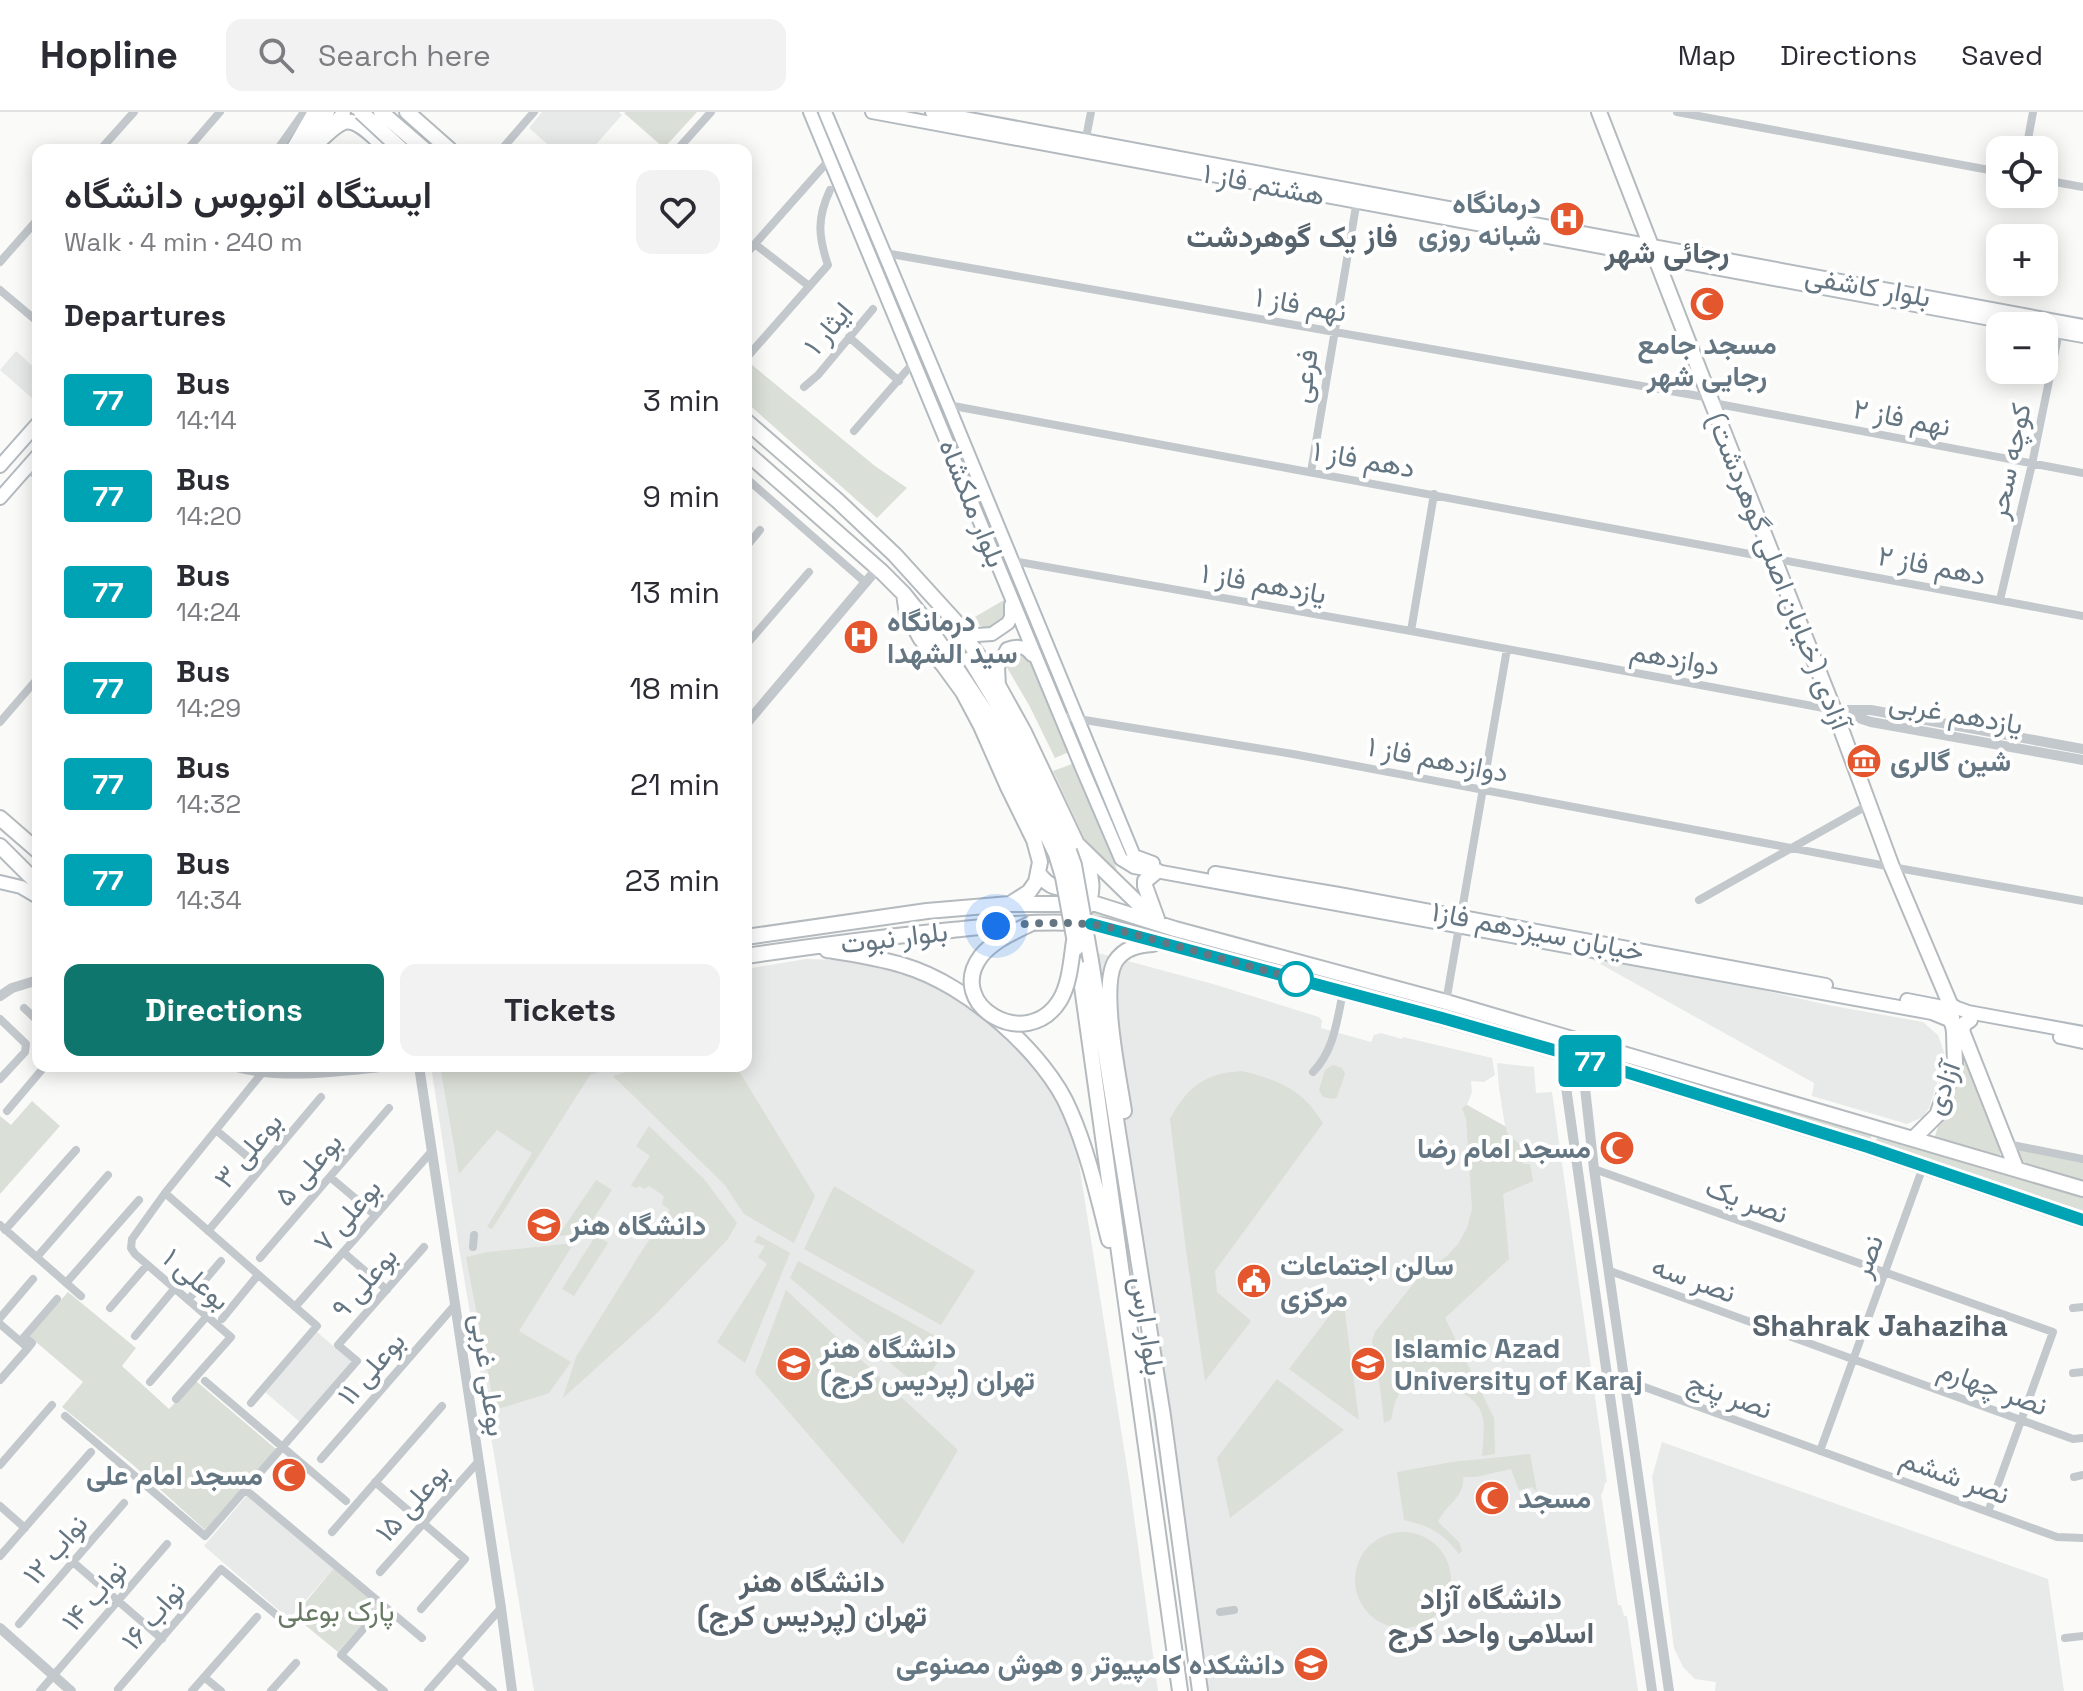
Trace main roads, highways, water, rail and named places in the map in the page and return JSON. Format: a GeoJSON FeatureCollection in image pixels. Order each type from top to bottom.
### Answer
{"type":"FeatureCollection","features":[{"type":"Feature","properties":{"kind":"main road"},"geometry":{"type":"LineString","coordinates":[[297,144],[315,112]]}},
{"type":"Feature","properties":{"kind":"main road"},"geometry":{"type":"LineString","coordinates":[[299,144],[328,112]]}},
{"type":"Feature","properties":{"kind":"main road"},"geometry":{"type":"LineString","coordinates":[[316,144],[344,112]]}},
{"type":"Feature","properties":{"kind":"main road"},"geometry":{"type":"LineString","coordinates":[[361,112],[396,144]]}},
{"type":"Feature","properties":{"kind":"main road"},"geometry":{"type":"LineString","coordinates":[[382,144],[375,129],[383,112],[418,144]]}},
{"type":"Feature","properties":{"kind":"main road","name":"بلوار ملکشاه"},"geometry":{"type":"LineString","coordinates":[[810,112],[1121,859],[1134,867],[1157,871]]}},
{"type":"Feature","properties":{"kind":"main road","name":"بلوار ملکشاه"},"geometry":{"type":"LineString","coordinates":[[825,112],[1134,856]]}},
{"type":"Feature","properties":{"kind":"main road","name":"هشتم فاز ۱"},"geometry":{"type":"LineString","coordinates":[[872,112],[1085,146],[1654,252]]}},
{"type":"Feature","properties":{"kind":"main road","name":"هشتم فاز ۱"},"geometry":{"type":"LineString","coordinates":[[932,112],[1085,146]]}},
{"type":"Feature","properties":{"kind":"main road"},"geometry":{"type":"LineString","coordinates":[[407,113],[443,144]]}},
{"type":"Feature","properties":{"kind":"main road","name":"آزادی (خیابان اصلی گوهردشت)"},"geometry":{"type":"LineString","coordinates":[[1604,117],[1952,1024],[2016,1168]]}},
{"type":"Feature","properties":{"kind":"main road"},"geometry":{"type":"LineString","coordinates":[[316,144],[340,124],[349,121],[380,144]]}},
{"type":"Feature","properties":{"kind":"main road","name":"بلوار کاشفی"},"geometry":{"type":"LineString","coordinates":[[1654,252],[1986,317]]}},
{"type":"Feature","properties":{"kind":"main road","name":"بلوار کاشفی"},"geometry":{"type":"LineString","coordinates":[[1853,289],[2083,326]]}},
{"type":"Feature","properties":{"kind":"main road"},"geometry":{"type":"LineString","coordinates":[[2058,332],[2083,336]]}},
{"type":"Feature","properties":{"kind":"main road"},"geometry":{"type":"LineString","coordinates":[[752,426],[895,555],[955,621],[999,687],[1050,788],[1067,850],[1063,877],[1074,941],[1085,963]]}},
{"type":"Feature","properties":{"kind":"main road"},"geometry":{"type":"LineString","coordinates":[[0,466],[32,430]]}},
{"type":"Feature","properties":{"kind":"main road"},"geometry":{"type":"LineString","coordinates":[[956,461],[964,464],[969,456]]}},
{"type":"Feature","properties":{"kind":"main road"},"geometry":{"type":"LineString","coordinates":[[752,457],[904,594],[942,644],[991,720],[1067,850],[1092,879],[1093,888],[1088,904],[1073,924]]}},
{"type":"Feature","properties":{"kind":"main road"},"geometry":{"type":"LineString","coordinates":[[0,498],[32,462]]}},
{"type":"Feature","properties":{"kind":"main road"},"geometry":{"type":"LineString","coordinates":[[974,504],[977,494],[985,495]]}},
{"type":"Feature","properties":{"kind":"main road"},"geometry":{"type":"LineString","coordinates":[[837,532],[850,527],[852,514]]}},
{"type":"Feature","properties":{"kind":"main road"},"geometry":{"type":"LineString","coordinates":[[923,585],[1004,715],[1074,865],[1085,963]]}},
{"type":"Feature","properties":{"kind":"main road"},"geometry":{"type":"LineString","coordinates":[[904,594],[907,614],[921,639],[963,692],[1034,840],[1040,862],[1039,874],[1029,892],[1010,904]]}},
{"type":"Feature","properties":{"kind":"main road"},"geometry":{"type":"LineString","coordinates":[[955,621],[977,635],[995,633],[1010,621],[1011,598]]}},
{"type":"Feature","properties":{"kind":"main road"},"geometry":{"type":"LineString","coordinates":[[999,687],[998,667],[1007,649],[1016,646],[1024,648],[1037,660]]}},
{"type":"Feature","properties":{"kind":"main road"},"geometry":{"type":"LineString","coordinates":[[0,818],[32,846]]}},
{"type":"Feature","properties":{"kind":"main road"},"geometry":{"type":"LineString","coordinates":[[0,846],[32,878]]}},
{"type":"Feature","properties":{"kind":"main road"},"geometry":{"type":"LineString","coordinates":[[1039,874],[1051,887],[1067,887],[1073,883],[1081,866],[1067,850]]}},
{"type":"Feature","properties":{"kind":"main road"},"geometry":{"type":"LineString","coordinates":[[1067,850],[1159,923]]}},
{"type":"Feature","properties":{"kind":"main road","name":"خیابان سیزدهم فاز۱"},"geometry":{"type":"LineString","coordinates":[[1134,856],[1151,863],[1932,1013],[1952,1024],[1968,1012],[2083,1033]]}},
{"type":"Feature","properties":{"kind":"main road"},"geometry":{"type":"LineString","coordinates":[[1157,871],[1145,881],[1145,886],[1159,923]]}},
{"type":"Feature","properties":{"kind":"main road","name":"خیابان سیزدهم فاز۱"},"geometry":{"type":"LineString","coordinates":[[1157,871],[1460,922]]}},
{"type":"Feature","properties":{"kind":"main road"},"geometry":{"type":"LineString","coordinates":[[0,882],[13,884],[32,894]]}},
{"type":"Feature","properties":{"kind":"main road","name":"بلوار نبوت"},"geometry":{"type":"LineString","coordinates":[[752,936],[927,911],[1010,904],[1108,907],[1446,1002],[2083,1189]]}},
{"type":"Feature","properties":{"kind":"main road"},"geometry":{"type":"LineString","coordinates":[[1032,923],[993,945],[973,971],[972,986],[976,998],[986,1012],[1002,1022],[1031,1023],[1052,1010],[1065,988],[1074,941]]}},
{"type":"Feature","properties":{"kind":"main road","name":"بلوار نبوت"},"geometry":{"type":"LineString","coordinates":[[752,955],[894,936],[1032,923],[1091,924],[1561,1052],[1868,1147],[2083,1220]]}},
{"type":"Feature","properties":{"kind":"main road"},"geometry":{"type":"LineString","coordinates":[[1144,1298],[1143,1250],[1109,991],[1114,964],[1121,954],[1132,947],[1164,943]]}},
{"type":"Feature","properties":{"kind":"main road"},"geometry":{"type":"LineString","coordinates":[[811,947],[907,966],[937,979],[963,993],[1036,1056],[1070,1109],[1096,1187],[1125,1301]]}},
{"type":"Feature","properties":{"kind":"main road","name":"بلوار ارس"},"geometry":{"type":"LineString","coordinates":[[1085,963],[1163,1416],[1200,1691]]}},
{"type":"Feature","properties":{"kind":"main road","name":"بلوار ارس"},"geometry":{"type":"LineString","coordinates":[[1085,963],[1125,1301],[1180,1691]]}},
{"type":"Feature","properties":{"kind":"main road"},"geometry":{"type":"LineString","coordinates":[[1970,1020],[2083,1042]]}},
{"type":"Feature","properties":{"kind":"main road","name":"آزادی"},"geometry":{"type":"LineString","coordinates":[[1914,1138],[1937,1115],[1955,1065],[1952,1024],[1962,1027],[1970,1020]]}},
{"type":"Feature","properties":{"kind":"main road"},"geometry":{"type":"LineString","coordinates":[[1141,1417],[1153,1423],[1163,1416]]}},
{"type":"Feature","properties":{"kind":"place","name":"درمانگاه شبانه روزی"},"geometry":{"type":"Point","coordinates":[1567,219]}},
{"type":"Feature","properties":{"kind":"place","name":"مسجد جامع رجایی شهر"},"geometry":{"type":"Point","coordinates":[1707,304]}},
{"type":"Feature","properties":{"kind":"place","name":"درمانگاه سید الشهدا"},"geometry":{"type":"Point","coordinates":[861,637]}},
{"type":"Feature","properties":{"kind":"place","name":"شین گالری"},"geometry":{"type":"Point","coordinates":[1864,761]}},
{"type":"Feature","properties":{"kind":"place","name":"مسجد امام رضا"},"geometry":{"type":"Point","coordinates":[1617,1148]}},
{"type":"Feature","properties":{"kind":"place","name":"دانشگاه هنر"},"geometry":{"type":"Point","coordinates":[544,1225]}},
{"type":"Feature","properties":{"kind":"place","name":"سالن اجتماعات مرکزی"},"geometry":{"type":"Point","coordinates":[1254,1281]}},
{"type":"Feature","properties":{"kind":"place","name":"دانشگاه هنر تهران (پردیس کرج)"},"geometry":{"type":"Point","coordinates":[794,1364]}},
{"type":"Feature","properties":{"kind":"place","name":"Islamic Azad University of Karaj"},"geometry":{"type":"Point","coordinates":[1368,1364]}},
{"type":"Feature","properties":{"kind":"place","name":"مسجد امام علی"},"geometry":{"type":"Point","coordinates":[289,1475]}},
{"type":"Feature","properties":{"kind":"place","name":"مسجد"},"geometry":{"type":"Point","coordinates":[1492,1498]}},
{"type":"Feature","properties":{"kind":"place","name":"دانشکده کامپیوتر و هوش مصنوعی"},"geometry":{"type":"Point","coordinates":[1311,1664]}},
{"type":"Feature","properties":{"kind":"district","name":"فاز یک گوهردشت"},"geometry":{"type":"Point","coordinates":[1292,237]}},
{"type":"Feature","properties":{"kind":"district","name":"رجائی شهر"},"geometry":{"type":"Point","coordinates":[1667,253]}},
{"type":"Feature","properties":{"kind":"district","name":"Shahrak Jahaziha"},"geometry":{"type":"Point","coordinates":[1880,1326]}},
{"type":"Feature","properties":{"kind":"district","name":"دانشگاه هنر تهران (پردیس کرج)"},"geometry":{"type":"Point","coordinates":[812,1599]}},
{"type":"Feature","properties":{"kind":"district","name":"دانشگاه آزاد اسلامی واحد کرج"},"geometry":{"type":"Point","coordinates":[1491,1616]}},
{"type":"Feature","properties":{"kind":"park label","name":"پارک بوعلی"},"geometry":{"type":"Point","coordinates":[336,1611]}}]}
